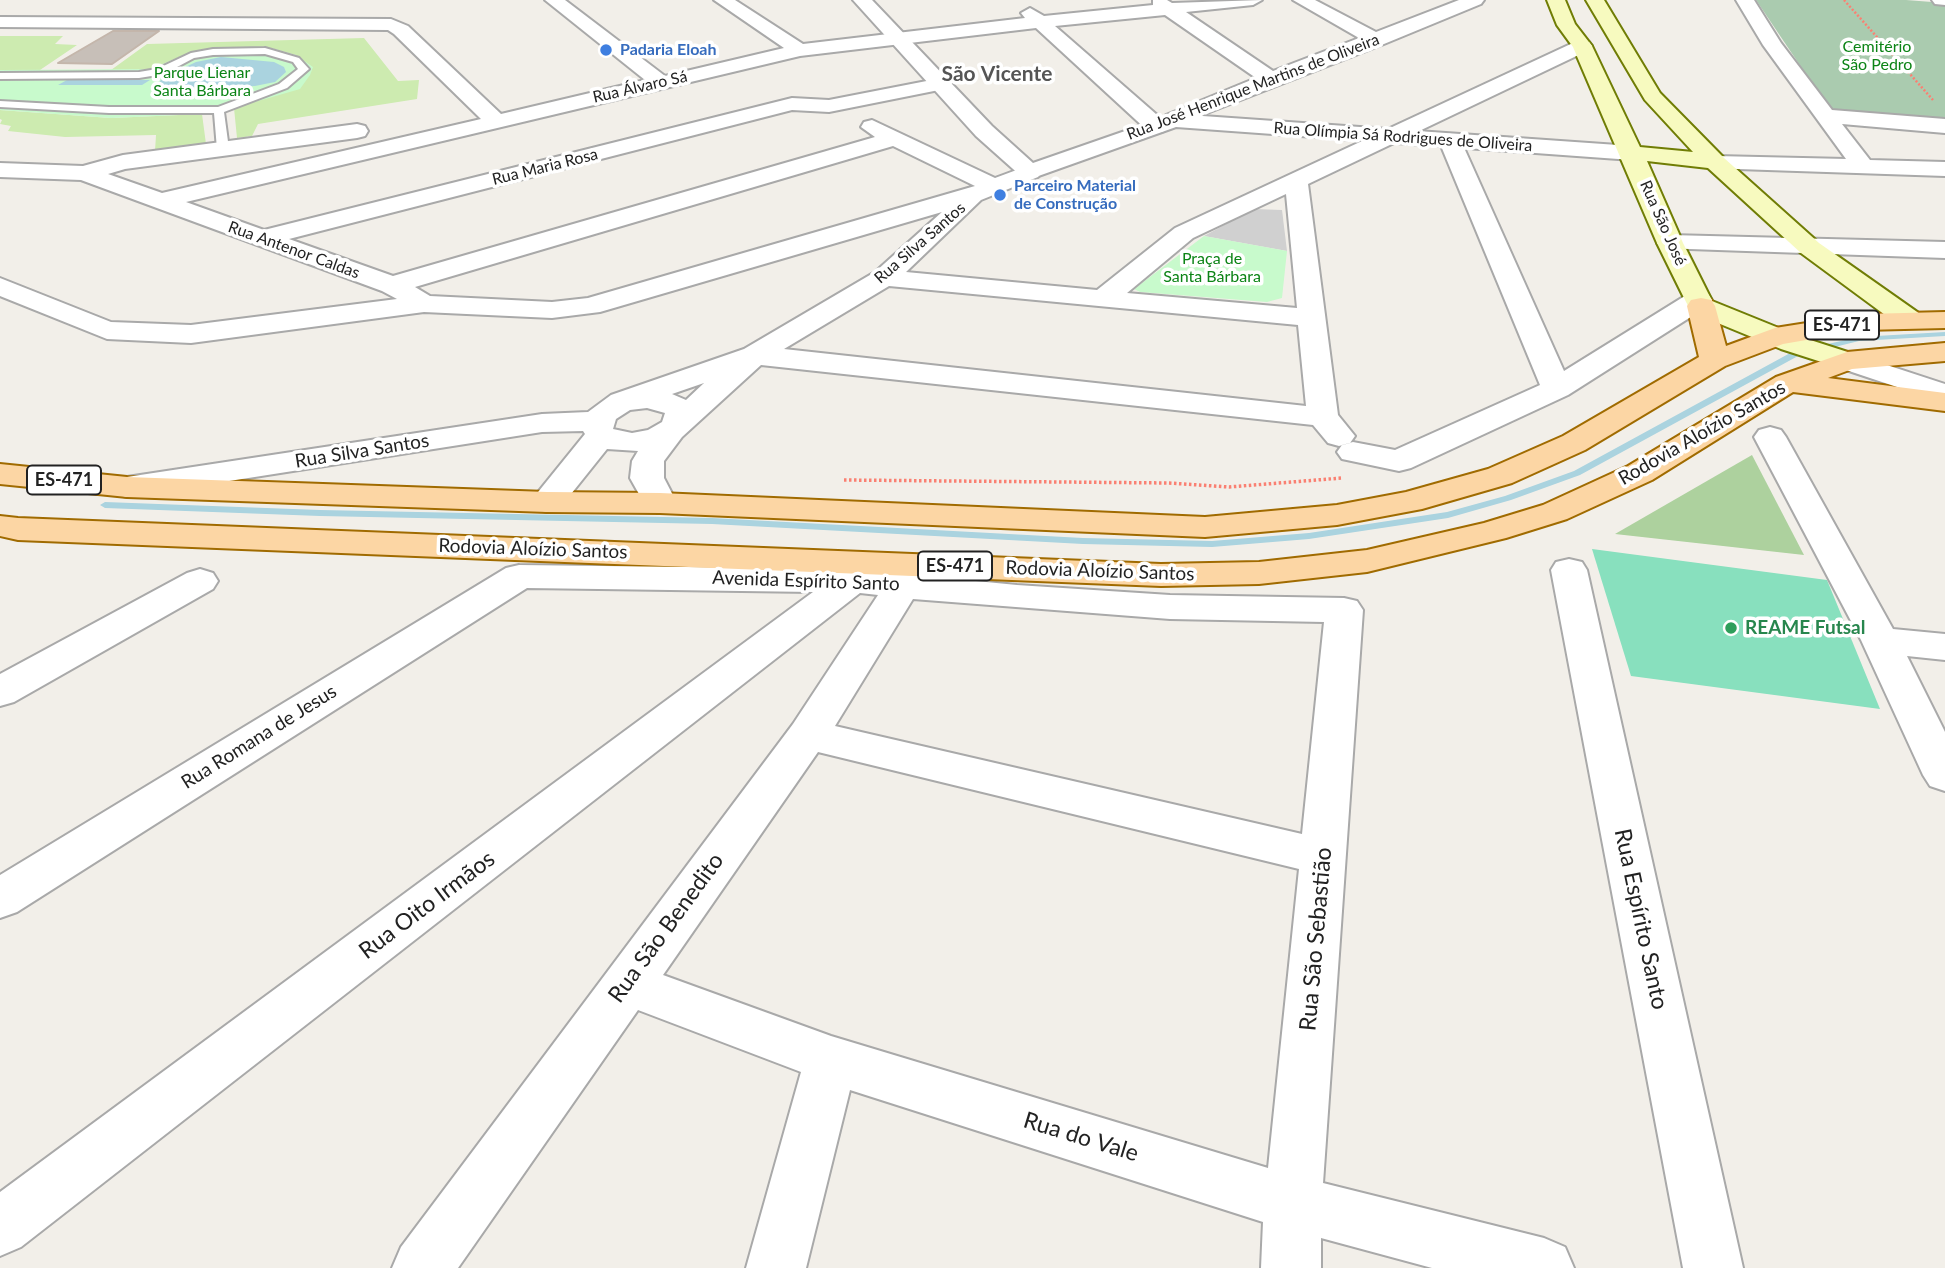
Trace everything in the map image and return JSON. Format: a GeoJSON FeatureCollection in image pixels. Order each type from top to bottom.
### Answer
{"type":"FeatureCollection","features":[{"type":"Feature","properties":{"kind":"main road","name":"Rua São José"},"geometry":{"type":"LineString","coordinates":[[1556,0],[1566,25],[1582,46],[1699,303]]}},
{"type":"Feature","properties":{"kind":"main road"},"geometry":{"type":"LineString","coordinates":[[1595,0],[1652,96],[1716,163],[1810,248],[1910,320]]}},
{"type":"Feature","properties":{"kind":"main road"},"geometry":{"type":"LineString","coordinates":[[1632,153],[1680,156],[1716,163]]}},
{"type":"Feature","properties":{"kind":"main road"},"geometry":{"type":"LineString","coordinates":[[1699,303],[1783,340],[1839,358]]}},
{"type":"Feature","properties":{"kind":"main road"},"geometry":{"type":"LineString","coordinates":[[1699,303],[1715,360]]}},
{"type":"Feature","properties":{"kind":"main road","name":"ES-471"},"geometry":{"type":"LineString","coordinates":[[8,475],[127,486],[547,502],[660,503],[1205,527],[1337,515],[1410,502],[1500,476],[1574,443],[1715,360],[1825,327],[1945,320]]}},
{"type":"Feature","properties":{"kind":"main road","name":"Rodovia Aloízio Santos"},"geometry":{"type":"LineString","coordinates":[[6,531],[1161,575],[1259,573],[1367,561],[1483,534],[1555,512],[1640,473],[1787,383],[1839,358],[1945,352]]}},
{"type":"Feature","properties":{"kind":"main road"},"geometry":{"type":"LineString","coordinates":[[1787,383],[1945,402]]}},
{"type":"Feature","properties":{"kind":"main road"},"geometry":{"type":"LineString","coordinates":[[8,475],[6,531],[127,486]]}},
{"type":"Feature","properties":{"kind":"street"},"geometry":{"type":"LineString","coordinates":[[554,0],[660,82]]}},
{"type":"Feature","properties":{"kind":"street"},"geometry":{"type":"LineString","coordinates":[[723,0],[800,50]]}},
{"type":"Feature","properties":{"kind":"street"},"geometry":{"type":"LineString","coordinates":[[862,0],[984,131],[1030,172]]}},
{"type":"Feature","properties":{"kind":"street"},"geometry":{"type":"LineString","coordinates":[[1014,0],[1165,123]]}},
{"type":"Feature","properties":{"kind":"street","name":"Rua Álvaro Sá"},"geometry":{"type":"LineString","coordinates":[[159,201],[800,50],[897,37],[1042,23],[1162,4],[1253,0]]}},
{"type":"Feature","properties":{"kind":"street"},"geometry":{"type":"LineString","coordinates":[[1302,0],[1377,40]]}},
{"type":"Feature","properties":{"kind":"street","name":"Rua José Henrique Martins de Oliveira"},"geometry":{"type":"LineString","coordinates":[[985,190],[1165,123],[1475,0]]}},
{"type":"Feature","properties":{"kind":"street"},"geometry":{"type":"LineString","coordinates":[[1745,0],[1773,45],[1863,167]]}},
{"type":"Feature","properties":{"kind":"street"},"geometry":{"type":"LineString","coordinates":[[1162,4],[1271,79]]}},
{"type":"Feature","properties":{"kind":"street"},"geometry":{"type":"LineString","coordinates":[[0,22],[391,25],[401,30],[495,121]]}},
{"type":"Feature","properties":{"kind":"street"},"geometry":{"type":"LineString","coordinates":[[1102,299],[1184,233],[1582,46]]}},
{"type":"Feature","properties":{"kind":"street"},"geometry":{"type":"LineString","coordinates":[[829,106],[942,84]]}},
{"type":"Feature","properties":{"kind":"street","name":"Rua Maria Rosa"},"geometry":{"type":"LineString","coordinates":[[263,238],[792,104],[829,106]]}},
{"type":"Feature","properties":{"kind":"street"},"geometry":{"type":"LineString","coordinates":[[829,106],[896,138],[985,190]]}},
{"type":"Feature","properties":{"kind":"street"},"geometry":{"type":"LineString","coordinates":[[1827,116],[1945,126]]}},
{"type":"Feature","properties":{"kind":"street","name":"Rua Olímpia Sá Rodrigues de Oliveira"},"geometry":{"type":"LineString","coordinates":[[1165,123],[1632,153]]}},
{"type":"Feature","properties":{"kind":"street"},"geometry":{"type":"LineString","coordinates":[[84,173],[123,162],[395,126],[468,127]]}},
{"type":"Feature","properties":{"kind":"street"},"geometry":{"type":"LineString","coordinates":[[393,285],[896,138]]}},
{"type":"Feature","properties":{"kind":"street"},"geometry":{"type":"LineString","coordinates":[[1450,141],[1557,389]]}},
{"type":"Feature","properties":{"kind":"street"},"geometry":{"type":"LineString","coordinates":[[1716,163],[1945,169]]}},
{"type":"Feature","properties":{"kind":"street","name":"Rua Antenor Caldas"},"geometry":{"type":"LineString","coordinates":[[0,170],[84,173],[393,285],[424,304],[552,310],[590,306],[985,190]]}},
{"type":"Feature","properties":{"kind":"street"},"geometry":{"type":"LineString","coordinates":[[1296,180],[1323,417],[1344,464],[1399,461],[1557,389],[1699,303]]}},
{"type":"Feature","properties":{"kind":"street","name":"Rua Silva Santos"},"geometry":{"type":"LineString","coordinates":[[127,486],[542,423],[607,419],[754,355],[884,278],[985,190]]}},
{"type":"Feature","properties":{"kind":"street"},"geometry":{"type":"LineString","coordinates":[[1670,243],[1945,250]]}},
{"type":"Feature","properties":{"kind":"street"},"geometry":{"type":"LineString","coordinates":[[884,278],[1310,318]]}},
{"type":"Feature","properties":{"kind":"street"},"geometry":{"type":"LineString","coordinates":[[0,286],[107,330],[191,334],[424,304]]}},
{"type":"Feature","properties":{"kind":"street"},"geometry":{"type":"LineString","coordinates":[[754,355],[1323,417]]}},
{"type":"Feature","properties":{"kind":"street","name":"Rua Silva Santos"},"geometry":{"type":"LineString","coordinates":[[660,503],[647,478],[648,461],[673,430],[754,355]]}},
{"type":"Feature","properties":{"kind":"street"},"geometry":{"type":"LineString","coordinates":[[1839,358],[1945,394]]}},
{"type":"Feature","properties":{"kind":"street"},"geometry":{"type":"LineString","coordinates":[[547,502],[607,419],[647,398],[669,403],[681,414],[673,430],[632,443],[609,440],[607,419]]}},
{"type":"Feature","properties":{"kind":"street"},"geometry":{"type":"LineString","coordinates":[[1770,437],[1880,640],[1945,775]]}},
{"type":"Feature","properties":{"kind":"street","name":"Rua Espírito Santo"},"geometry":{"type":"LineString","coordinates":[[1569,570],[1713,1268]]}},
{"type":"Feature","properties":{"kind":"street","name":"Avenida Espírito Santo"},"geometry":{"type":"LineString","coordinates":[[519,576],[852,581],[1017,597],[1170,607],[1344,610]]}},
{"type":"Feature","properties":{"kind":"street","name":"Rua Romana de Jesus"},"geometry":{"type":"LineString","coordinates":[[0,899],[519,576]]}},
{"type":"Feature","properties":{"kind":"street"},"geometry":{"type":"LineString","coordinates":[[0,692],[200,581]]}},
{"type":"Feature","properties":{"kind":"street","name":"Rua Oito Irmãos"},"geometry":{"type":"LineString","coordinates":[[0,1227],[852,581]]}},
{"type":"Feature","properties":{"kind":"street","name":"Rua São Benedito"},"geometry":{"type":"LineString","coordinates":[[422,1268],[808,735],[904,584]]}},
{"type":"Feature","properties":{"kind":"street","name":"Rua São Sebastião"},"geometry":{"type":"LineString","coordinates":[[1291,1268],[1293,1203],[1344,610]]}},
{"type":"Feature","properties":{"kind":"street"},"geometry":{"type":"LineString","coordinates":[[1880,640],[1945,648]]}},
{"type":"Feature","properties":{"kind":"street"},"geometry":{"type":"LineString","coordinates":[[808,735],[1322,858]]}},
{"type":"Feature","properties":{"kind":"street","name":"Rua do Vale"},"geometry":{"type":"LineString","coordinates":[[626,983],[831,1060],[1293,1203],[1544,1268]]}},
{"type":"Feature","properties":{"kind":"street"},"geometry":{"type":"LineString","coordinates":[[776,1268],[831,1060]]}},
{"type":"Feature","properties":{"kind":"lane"},"geometry":{"type":"LineString","coordinates":[[0,76],[139,75],[159,72],[191,57],[213,52],[265,51],[296,60],[304,69],[283,86],[219,110],[109,110],[0,104]]}},
{"type":"Feature","properties":{"kind":"lane"},"geometry":{"type":"LineString","coordinates":[[219,110],[223,149]]}},
{"type":"Feature","properties":{"kind":"path"},"geometry":{"type":"LineString","coordinates":[[1844,0],[1936,103]]}},
{"type":"Feature","properties":{"kind":"path"},"geometry":{"type":"LineString","coordinates":[[839,480],[1169,483],[1229,487],[1344,464]]}},
{"type":"Feature","properties":{"kind":"shaded area"},"geometry":{"type":"Polygon","coordinates":[[[1254,209],[1282,210],[1287,251],[1204,236],[1254,209]]]}},
{"type":"Feature","properties":{"kind":"green space","name":"Cemitério São Pedro"},"geometry":{"type":"Polygon","coordinates":[[[1756,0],[1906,0],[1945,3],[1945,119],[1830,110],[1756,0]]]}},
{"type":"Feature","properties":{"kind":"green space"},"geometry":{"type":"Polygon","coordinates":[[[0,36],[63,36],[55,44],[77,45],[40,70],[0,70],[0,36]]]}},
{"type":"Feature","properties":{"kind":"green space"},"geometry":{"type":"Polygon","coordinates":[[[364,38],[398,81],[419,80],[417,99],[258,124],[252,136],[237,138],[234,108],[261,99],[296,55],[271,48],[209,49],[191,52],[151,69],[111,70],[147,44],[364,38]]]}},
{"type":"Feature","properties":{"kind":"green space","name":"Parque Lienar Santa Bárbara"},"geometry":{"type":"Polygon","coordinates":[[[271,48],[296,55],[313,67],[310,75],[300,89],[234,108],[202,114],[111,118],[0,110],[0,70],[151,69],[191,52],[271,48]]]}},
{"type":"Feature","properties":{"kind":"green space"},"geometry":{"type":"Polygon","coordinates":[[[0,110],[111,118],[202,114],[206,144],[155,151],[156,135],[65,137],[8,131],[11,126],[0,124],[0,110]]]}},
{"type":"Feature","properties":{"kind":"green space","name":"Praça de Santa Bárbara"},"geometry":{"type":"Polygon","coordinates":[[[1204,236],[1287,251],[1282,298],[1267,302],[1140,292],[1134,289],[1204,236]]]}},
{"type":"Feature","properties":{"kind":"green space"},"geometry":{"type":"Polygon","coordinates":[[[1752,455],[1804,555],[1615,534],[1752,455]]]}},
{"type":"Feature","properties":{"kind":"green space","name":"REAME Futsal"},"geometry":{"type":"Polygon","coordinates":[[[1592,549],[1827,580],[1880,709],[1631,676],[1592,549]]]}},
{"type":"Feature","properties":{"kind":"water"},"geometry":{"type":"Polygon","coordinates":[[[221,57],[274,62],[284,67],[286,72],[275,82],[255,86],[202,88],[166,86],[159,83],[162,78],[196,62],[221,57]]]}},
{"type":"Feature","properties":{"kind":"water"},"geometry":{"type":"Polygon","coordinates":[[[67,80],[150,80],[142,85],[58,85],[67,80]]]}},
{"type":"Feature","properties":{"kind":"building"},"geometry":{"type":"Polygon","coordinates":[[[113,31],[159,31],[112,64],[58,63],[113,31]]]}},
{"type":"Feature","properties":{"kind":"waterway"},"geometry":{"type":"LineString","coordinates":[[105,505],[320,513],[712,521],[1083,541],[1212,544],[1309,536],[1448,515],[1508,498],[1577,473],[1795,354],[1859,339],[1945,334]]}},
{"type":"Feature","properties":{"kind":"place","name":"Padaria Eloah"},"geometry":{"type":"Point","coordinates":[606,50]}},
{"type":"Feature","properties":{"kind":"place","name":"Parceiro Material de Construção"},"geometry":{"type":"Point","coordinates":[1000,195]}},
{"type":"Feature","properties":{"kind":"place","name":"REAME Futsal"},"geometry":{"type":"Point","coordinates":[1731,628]}},
{"type":"Feature","properties":{"kind":"district","name":"São Vicente"},"geometry":{"type":"Point","coordinates":[997,74]}}]}
